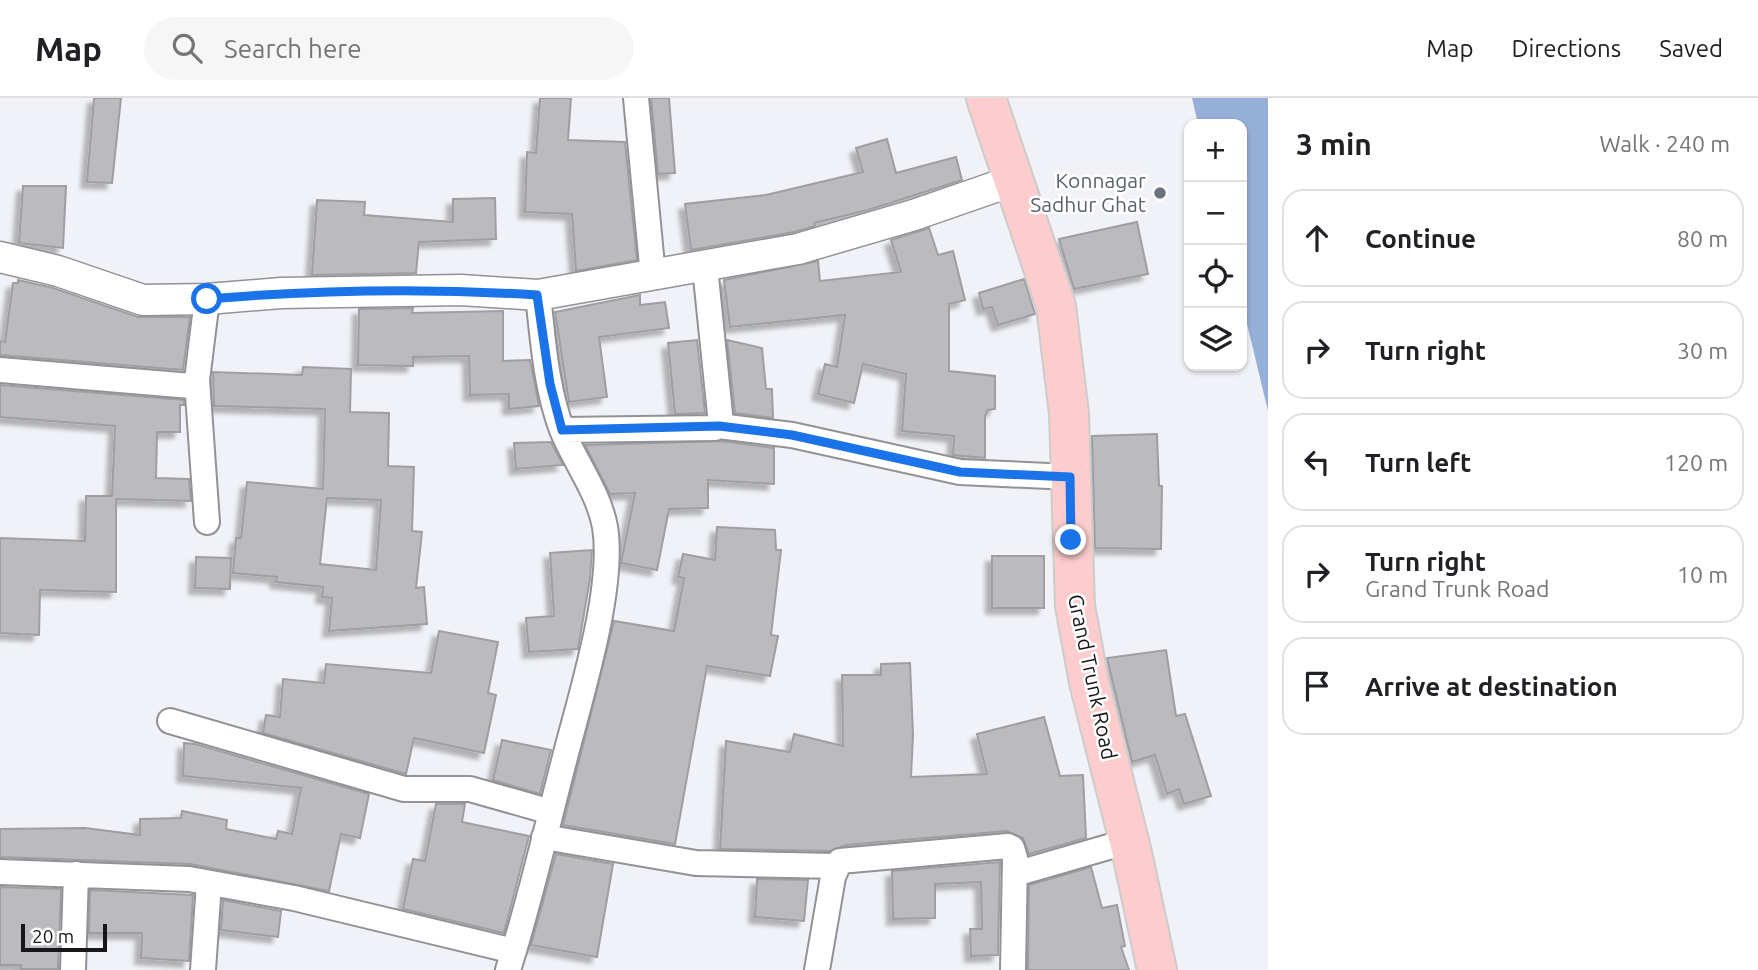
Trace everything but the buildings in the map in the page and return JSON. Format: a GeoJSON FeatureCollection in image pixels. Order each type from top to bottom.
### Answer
{"type":"FeatureCollection","features":[{"type":"Feature","properties":{"kind":"main road","name":"Grand Trunk Road"},"geometry":{"type":"LineString","coordinates":[[986,98],[1056,306],[1066,380],[1075,606],[1089,682],[1129,841],[1157,970]]}},
{"type":"Feature","properties":{"kind":"street"},"geometry":{"type":"LineString","coordinates":[[636,98],[653,276]]}},
{"type":"Feature","properties":{"kind":"street"},"geometry":{"type":"LineString","coordinates":[[0,257],[58,271],[143,300],[207,299],[281,293],[461,290],[537,295],[705,267],[798,248],[914,215],[1012,181]]}},
{"type":"Feature","properties":{"kind":"street"},"geometry":{"type":"LineString","coordinates":[[705,267],[722,419],[719,426]]}},
{"type":"Feature","properties":{"kind":"street"},"geometry":{"type":"LineString","coordinates":[[0,872],[134,875],[209,883],[294,898],[511,961],[584,683],[604,588],[605,528],[601,512],[562,430],[550,384],[537,295]]}},
{"type":"Feature","properties":{"kind":"street"},"geometry":{"type":"LineString","coordinates":[[207,299],[197,380],[207,522]]}},
{"type":"Feature","properties":{"kind":"street"},"geometry":{"type":"LineString","coordinates":[[0,370],[187,387],[197,380]]}},
{"type":"Feature","properties":{"kind":"street"},"geometry":{"type":"LineString","coordinates":[[562,430],[719,426],[792,435],[960,472],[1070,477]]}},
{"type":"Feature","properties":{"kind":"street"},"geometry":{"type":"LineString","coordinates":[[170,721],[404,789],[470,789],[551,812]]}},
{"type":"Feature","properties":{"kind":"street"},"geometry":{"type":"LineString","coordinates":[[544,837],[696,863],[837,866]]}},
{"type":"Feature","properties":{"kind":"street"},"geometry":{"type":"LineString","coordinates":[[1015,874],[1129,841]]}},
{"type":"Feature","properties":{"kind":"street"},"geometry":{"type":"LineString","coordinates":[[817,970],[837,866],[845,859],[1008,846],[1014,852],[1015,874],[1013,970]]}},
{"type":"Feature","properties":{"kind":"street"},"geometry":{"type":"LineString","coordinates":[[73,970],[76,874]]}},
{"type":"Feature","properties":{"kind":"street"},"geometry":{"type":"LineString","coordinates":[[203,970],[209,883]]}},
{"type":"Feature","properties":{"kind":"water"},"geometry":{"type":"Polygon","coordinates":[[[1192,98],[1268,98],[1268,411],[1247,324],[1247,119],[1197,119],[1192,98]]]}},
{"type":"Feature","properties":{"kind":"place","name":"Konnagar Sadhur Ghat"},"geometry":{"type":"Point","coordinates":[1160,193]}},
{"type":"Feature","properties":{"kind":"route"},"geometry":{"type":"LineString","coordinates":[[207,299],[281,293],[461,290],[537,295],[550,384],[562,430],[719,426],[792,435],[960,472],[1070,477],[1071,540]]}}]}
